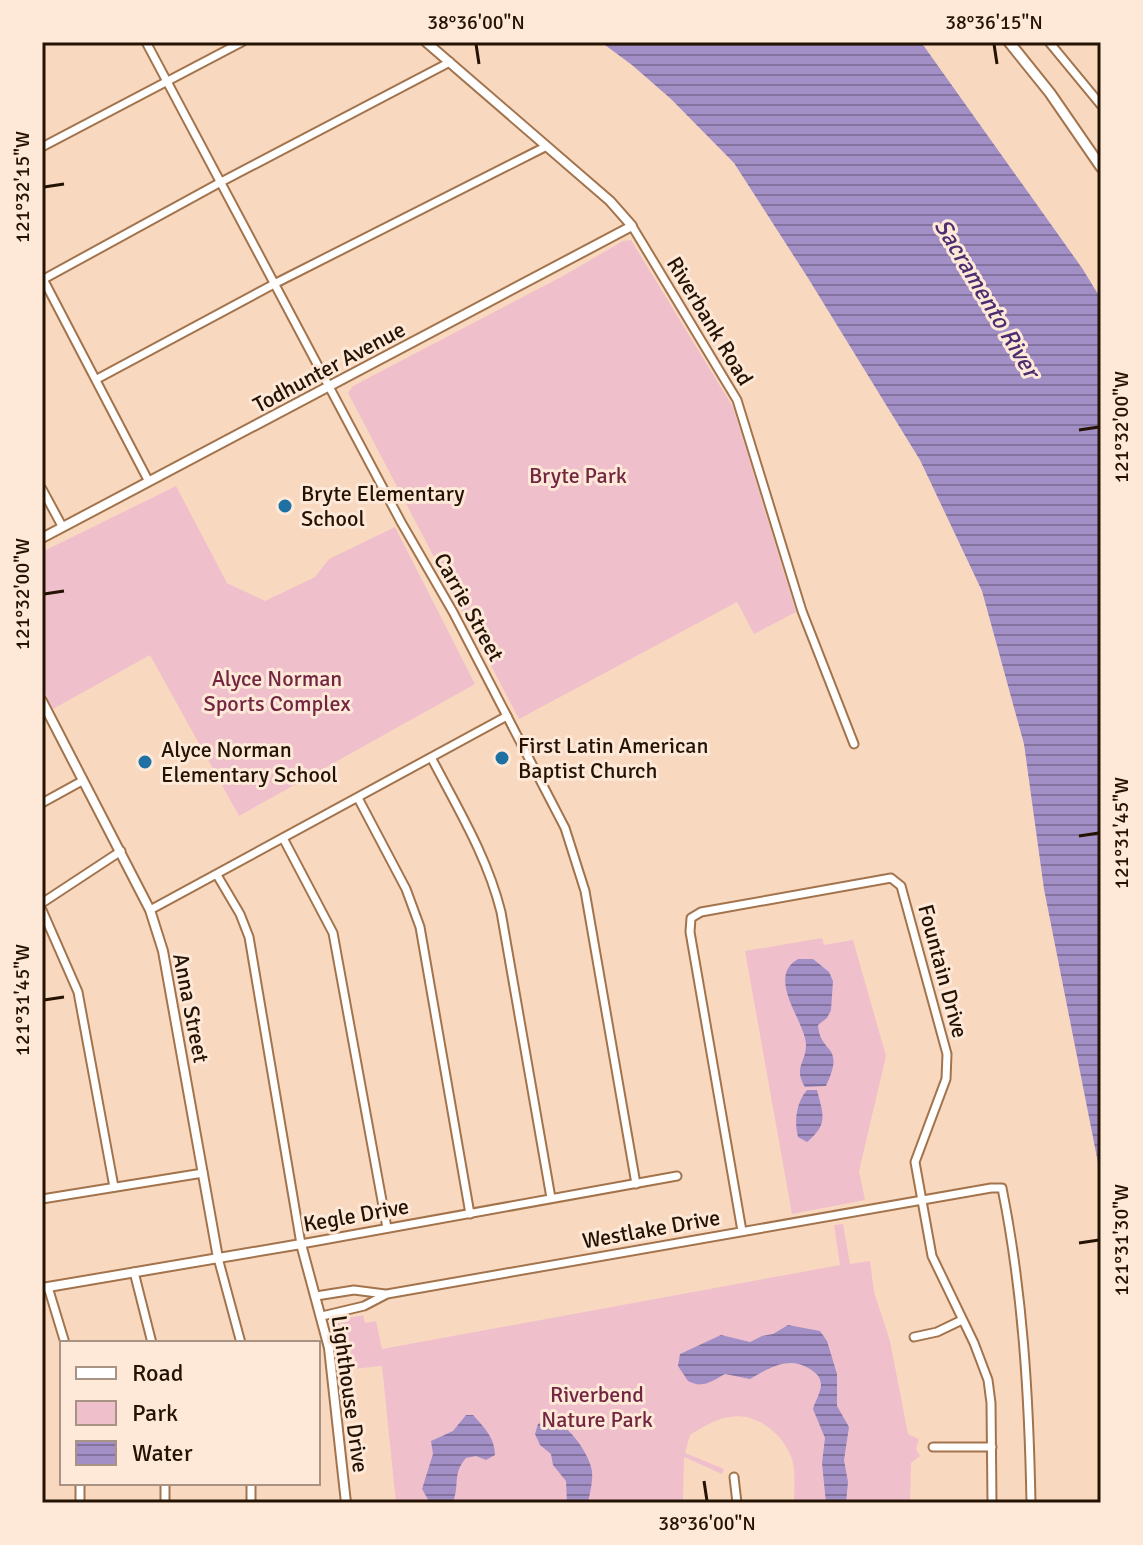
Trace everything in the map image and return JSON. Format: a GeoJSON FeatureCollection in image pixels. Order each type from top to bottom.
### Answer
{"type":"FeatureCollection","features":[{"type":"Feature","properties":{"kind":"main road"},"geometry":{"type":"LineString","coordinates":[[1009,42],[1050,93],[1101,167]]}},
{"type":"Feature","properties":{"kind":"street","name":"Carrie Street"},"geometry":{"type":"LineString","coordinates":[[146,42],[555,807],[581,875],[636,1184]]}},
{"type":"Feature","properties":{"kind":"street"},"geometry":{"type":"LineString","coordinates":[[42,147],[242,42]]}},
{"type":"Feature","properties":{"kind":"street","name":"Riverbank Road"},"geometry":{"type":"LineString","coordinates":[[426,42],[610,201],[632,226],[737,400],[802,611],[854,744]]}},
{"type":"Feature","properties":{"kind":"street"},"geometry":{"type":"LineString","coordinates":[[1049,42],[1101,105]]}},
{"type":"Feature","properties":{"kind":"street"},"geometry":{"type":"LineString","coordinates":[[148,480],[42,279],[450,62]]}},
{"type":"Feature","properties":{"kind":"street"},"geometry":{"type":"LineString","coordinates":[[97,379],[276,283],[545,147]]}},
{"type":"Feature","properties":{"kind":"street","name":"Todhunter Avenue"},"geometry":{"type":"LineString","coordinates":[[42,538],[632,226]]}},
{"type":"Feature","properties":{"kind":"street"},"geometry":{"type":"LineString","coordinates":[[42,489],[62,526]]}},
{"type":"Feature","properties":{"kind":"street","name":"Anna Street"},"geometry":{"type":"LineString","coordinates":[[42,701],[150,910],[163,951],[218,1258],[240,1341]]}},
{"type":"Feature","properties":{"kind":"street"},"geometry":{"type":"LineString","coordinates":[[150,910],[507,716]]}},
{"type":"Feature","properties":{"kind":"street"},"geometry":{"type":"LineString","coordinates":[[432,759],[481,851],[493,881],[551,1198]]}},
{"type":"Feature","properties":{"kind":"street"},"geometry":{"type":"LineString","coordinates":[[42,803],[82,781]]}},
{"type":"Feature","properties":{"kind":"street"},"geometry":{"type":"LineString","coordinates":[[358,798],[406,889],[420,927],[470,1214]]}},
{"type":"Feature","properties":{"kind":"street"},"geometry":{"type":"LineString","coordinates":[[283,838],[333,933],[387,1228]]}},
{"type":"Feature","properties":{"kind":"street"},"geometry":{"type":"LineString","coordinates":[[42,903],[121,851]]}},
{"type":"Feature","properties":{"kind":"street"},"geometry":{"type":"LineString","coordinates":[[217,875],[240,914],[249,937],[301,1244]]}},
{"type":"Feature","properties":{"kind":"street","name":"Fountain Drive"},"geometry":{"type":"LineString","coordinates":[[742,1231],[690,932],[691,918],[701,912],[891,878],[901,886],[947,1054],[946,1079],[915,1162],[932,1256],[974,1343],[988,1380],[992,1503]]}},
{"type":"Feature","properties":{"kind":"street"},"geometry":{"type":"LineString","coordinates":[[42,910],[78,992],[114,1187]]}},
{"type":"Feature","properties":{"kind":"street"},"geometry":{"type":"LineString","coordinates":[[42,1199],[203,1173]]}},
{"type":"Feature","properties":{"kind":"street","name":"Kegle Drive"},"geometry":{"type":"LineString","coordinates":[[45,1288],[677,1176]]}},
{"type":"Feature","properties":{"kind":"street","name":"Westlake Drive"},"geometry":{"type":"LineString","coordinates":[[322,1316],[357,1307],[387,1294],[1002,1188],[1027,1385],[1031,1503]]}},
{"type":"Feature","properties":{"kind":"street","name":"Lighthouse Drive"},"geometry":{"type":"LineString","coordinates":[[301,1244],[329,1348],[346,1503]]}},
{"type":"Feature","properties":{"kind":"street"},"geometry":{"type":"LineString","coordinates":[[134,1272],[151,1341]]}},
{"type":"Feature","properties":{"kind":"street"},"geometry":{"type":"LineString","coordinates":[[45,1288],[64,1341]]}},
{"type":"Feature","properties":{"kind":"street"},"geometry":{"type":"LineString","coordinates":[[354,1290],[357,1307]]}},
{"type":"Feature","properties":{"kind":"street","name":"Westlake Drive"},"geometry":{"type":"LineString","coordinates":[[316,1296],[354,1290],[387,1294]]}},
{"type":"Feature","properties":{"kind":"street"},"geometry":{"type":"LineString","coordinates":[[914,1337],[937,1332],[962,1320]]}},
{"type":"Feature","properties":{"kind":"street"},"geometry":{"type":"LineString","coordinates":[[933,1447],[992,1447]]}},
{"type":"Feature","properties":{"kind":"street"},"geometry":{"type":"LineString","coordinates":[[734,1477],[737,1503]]}},
{"type":"Feature","properties":{"kind":"green space","name":"Bryte Park"},"geometry":{"type":"Polygon","coordinates":[[[631,240],[733,407],[796,612],[754,634],[737,602],[519,719],[348,393],[353,386],[563,276],[623,241],[631,240]]]}},
{"type":"Feature","properties":{"kind":"green space","name":"Alyce Norman Sports Complex"},"geometry":{"type":"Polygon","coordinates":[[[176,486],[227,583],[265,601],[315,577],[329,559],[395,527],[475,684],[239,816],[150,655],[53,709],[42,687],[42,552],[176,486]]]}},
{"type":"Feature","properties":{"kind":"green space"},"geometry":{"type":"Polygon","coordinates":[[[822,938],[824,945],[853,940],[886,1056],[859,1171],[865,1200],[792,1214],[745,951],[822,938]]]}},
{"type":"Feature","properties":{"kind":"green space","name":"Riverbend Nature Park"},"geometry":{"type":"Polygon","coordinates":[[[843,1224],[850,1264],[870,1261],[874,1292],[890,1341],[908,1434],[919,1439],[916,1449],[920,1456],[911,1463],[910,1503],[794,1503],[794,1470],[788,1450],[768,1427],[740,1416],[719,1420],[690,1435],[685,1453],[724,1469],[722,1474],[684,1457],[683,1503],[396,1503],[382,1366],[341,1370],[334,1331],[338,1320],[363,1315],[365,1323],[376,1321],[382,1349],[840,1265],[834,1225],[843,1224]]]}},
{"type":"Feature","properties":{"kind":"water","name":"Sacramento River"},"geometry":{"type":"Polygon","coordinates":[[[601,42],[921,42],[1101,299],[1101,1178],[1044,889],[1024,744],[982,591],[920,460],[734,163],[671,99],[601,42]]]}},
{"type":"Feature","properties":{"kind":"water"},"geometry":{"type":"Polygon","coordinates":[[[798,959],[813,959],[829,972],[833,981],[831,1010],[818,1025],[823,1041],[833,1056],[826,1086],[805,1087],[800,1075],[806,1045],[785,977],[789,967],[798,959]]]}},
{"type":"Feature","properties":{"kind":"water"},"geometry":{"type":"Polygon","coordinates":[[[807,1090],[817,1090],[822,1118],[819,1130],[807,1142],[798,1137],[796,1125],[798,1106],[807,1090]]]}},
{"type":"Feature","properties":{"kind":"water"},"geometry":{"type":"Polygon","coordinates":[[[788,1325],[820,1331],[827,1341],[837,1374],[837,1406],[849,1427],[844,1460],[848,1482],[846,1503],[826,1503],[822,1463],[825,1438],[813,1409],[821,1384],[814,1372],[802,1365],[787,1363],[750,1379],[725,1374],[698,1384],[688,1381],[678,1366],[680,1354],[721,1335],[750,1342],[788,1325]]]}},
{"type":"Feature","properties":{"kind":"water"},"geometry":{"type":"Polygon","coordinates":[[[466,1415],[473,1415],[485,1428],[495,1455],[486,1460],[476,1456],[466,1458],[459,1469],[453,1502],[430,1503],[422,1489],[433,1454],[431,1441],[453,1431],[466,1415]]]}},
{"type":"Feature","properties":{"kind":"water"},"geometry":{"type":"Polygon","coordinates":[[[548,1419],[569,1431],[590,1463],[592,1475],[588,1503],[567,1503],[566,1481],[535,1434],[538,1424],[548,1419]]]}},
{"type":"Feature","properties":{"kind":"place","name":"Bryte Elementary School"},"geometry":{"type":"Point","coordinates":[285,506]}},
{"type":"Feature","properties":{"kind":"place","name":"First Latin American Baptist Church"},"geometry":{"type":"Point","coordinates":[502,758]}},
{"type":"Feature","properties":{"kind":"place","name":"Alyce Norman Elementary School"},"geometry":{"type":"Point","coordinates":[145,762]}}]}
